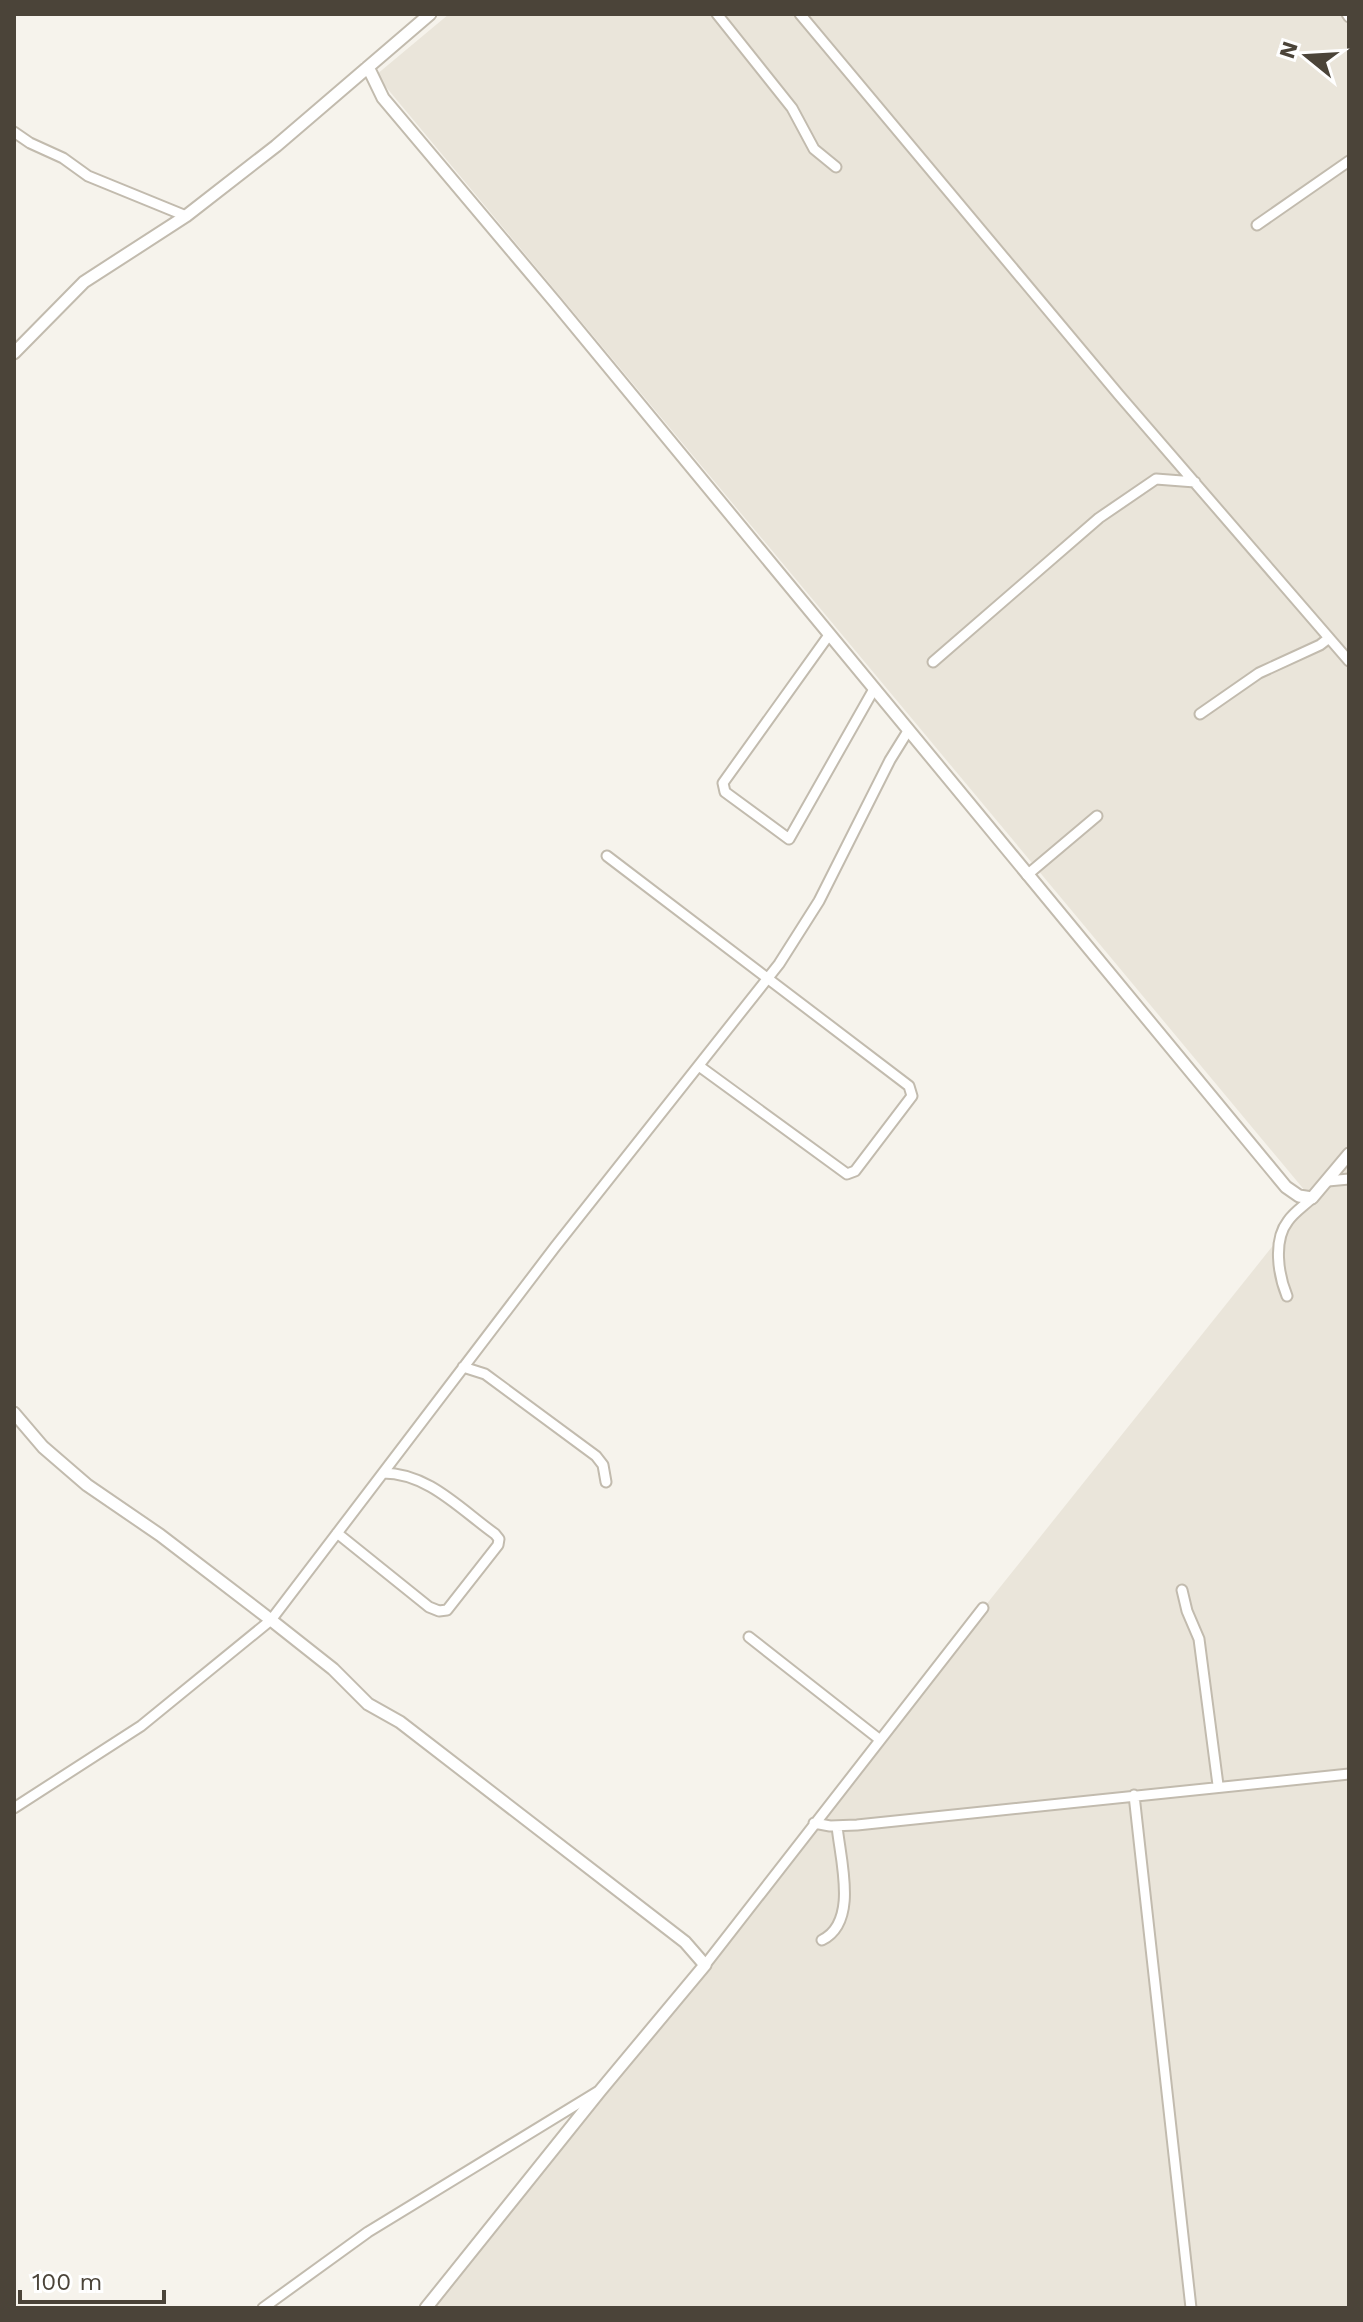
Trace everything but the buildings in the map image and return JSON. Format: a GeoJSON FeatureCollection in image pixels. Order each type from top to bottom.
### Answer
{"type":"FeatureCollection","features":[{"type":"Feature","properties":{"kind":"street"},"geometry":{"type":"LineString","coordinates":[[14,353],[84,282],[186,216],[276,146],[430,14]]}},
{"type":"Feature","properties":{"kind":"street"},"geometry":{"type":"LineString","coordinates":[[717,14],[792,108],[814,149],[836,167]]}},
{"type":"Feature","properties":{"kind":"street"},"geometry":{"type":"LineString","coordinates":[[800,14],[1119,395],[1349,661]]}},
{"type":"Feature","properties":{"kind":"street"},"geometry":{"type":"LineString","coordinates":[[368,67],[383,98],[1175,1049],[1286,1187],[1299,1196],[1312,1198]]}},
{"type":"Feature","properties":{"kind":"street"},"geometry":{"type":"LineString","coordinates":[[14,132],[63,158],[88,176],[186,216]]}},
{"type":"Feature","properties":{"kind":"street"},"geometry":{"type":"LineString","coordinates":[[1257,225],[1349,161]]}},
{"type":"Feature","properties":{"kind":"street"},"geometry":{"type":"LineString","coordinates":[[933,662],[1099,518],[1129,496],[1156,479],[1195,482]]}},
{"type":"Feature","properties":{"kind":"street"},"geometry":{"type":"LineString","coordinates":[[829,635],[723,783],[725,792],[789,839],[874,689]]}},
{"type":"Feature","properties":{"kind":"street"},"geometry":{"type":"LineString","coordinates":[[1200,714],[1259,673],[1329,638]]}},
{"type":"Feature","properties":{"kind":"street"},"geometry":{"type":"LineString","coordinates":[[14,1808],[141,1726],[271,1620],[463,1367],[768,978],[819,901],[890,760],[908,731]]}},
{"type":"Feature","properties":{"kind":"street"},"geometry":{"type":"LineString","coordinates":[[1027,875],[1097,816]]}},
{"type":"Feature","properties":{"kind":"street"},"geometry":{"type":"LineString","coordinates":[[607,856],[909,1086],[912,1096],[855,1171],[847,1174],[699,1066]]}},
{"type":"Feature","properties":{"kind":"street"},"geometry":{"type":"LineString","coordinates":[[1287,1296],[1281,1275],[1280,1236],[1289,1220],[1328,1181],[1349,1154]]}},
{"type":"Feature","properties":{"kind":"street"},"geometry":{"type":"LineString","coordinates":[[1328,1181],[1349,1179]]}},
{"type":"Feature","properties":{"kind":"street"},"geometry":{"type":"LineString","coordinates":[[463,1367],[485,1374],[596,1456],[603,1465],[606,1482]]}},
{"type":"Feature","properties":{"kind":"street"},"geometry":{"type":"LineString","coordinates":[[14,1413],[43,1447],[87,1485],[160,1535],[271,1620],[333,1669],[368,1704],[400,1722],[685,1942],[705,1965]]}},
{"type":"Feature","properties":{"kind":"street"},"geometry":{"type":"LineString","coordinates":[[337,1533],[429,1607],[439,1611],[447,1610],[498,1545],[499,1539],[495,1534],[423,1481],[402,1474],[383,1473]]}},
{"type":"Feature","properties":{"kind":"street"},"geometry":{"type":"LineString","coordinates":[[1182,1590],[1199,1639],[1218,1785]]}},
{"type":"Feature","properties":{"kind":"street"},"geometry":{"type":"LineString","coordinates":[[426,2308],[705,1965],[983,1608]]}},
{"type":"Feature","properties":{"kind":"street"},"geometry":{"type":"LineString","coordinates":[[749,1637],[879,1739]]}},
{"type":"Feature","properties":{"kind":"street"},"geometry":{"type":"LineString","coordinates":[[814,1823],[837,1826],[1349,1774]]}},
{"type":"Feature","properties":{"kind":"street"},"geometry":{"type":"LineString","coordinates":[[1134,1795],[1191,2308]]}},
{"type":"Feature","properties":{"kind":"street"},"geometry":{"type":"LineString","coordinates":[[822,1940],[834,1932],[844,1911],[837,1826]]}},
{"type":"Feature","properties":{"kind":"street"},"geometry":{"type":"LineString","coordinates":[[263,2308],[368,2232],[600,2091]]}},
{"type":"Feature","properties":{"kind":"shaded area"},"geometry":{"type":"Polygon","coordinates":[[[449,14],[1349,14],[1349,2308],[424,2308],[1311,1198],[376,75],[449,14]]]}}]}
